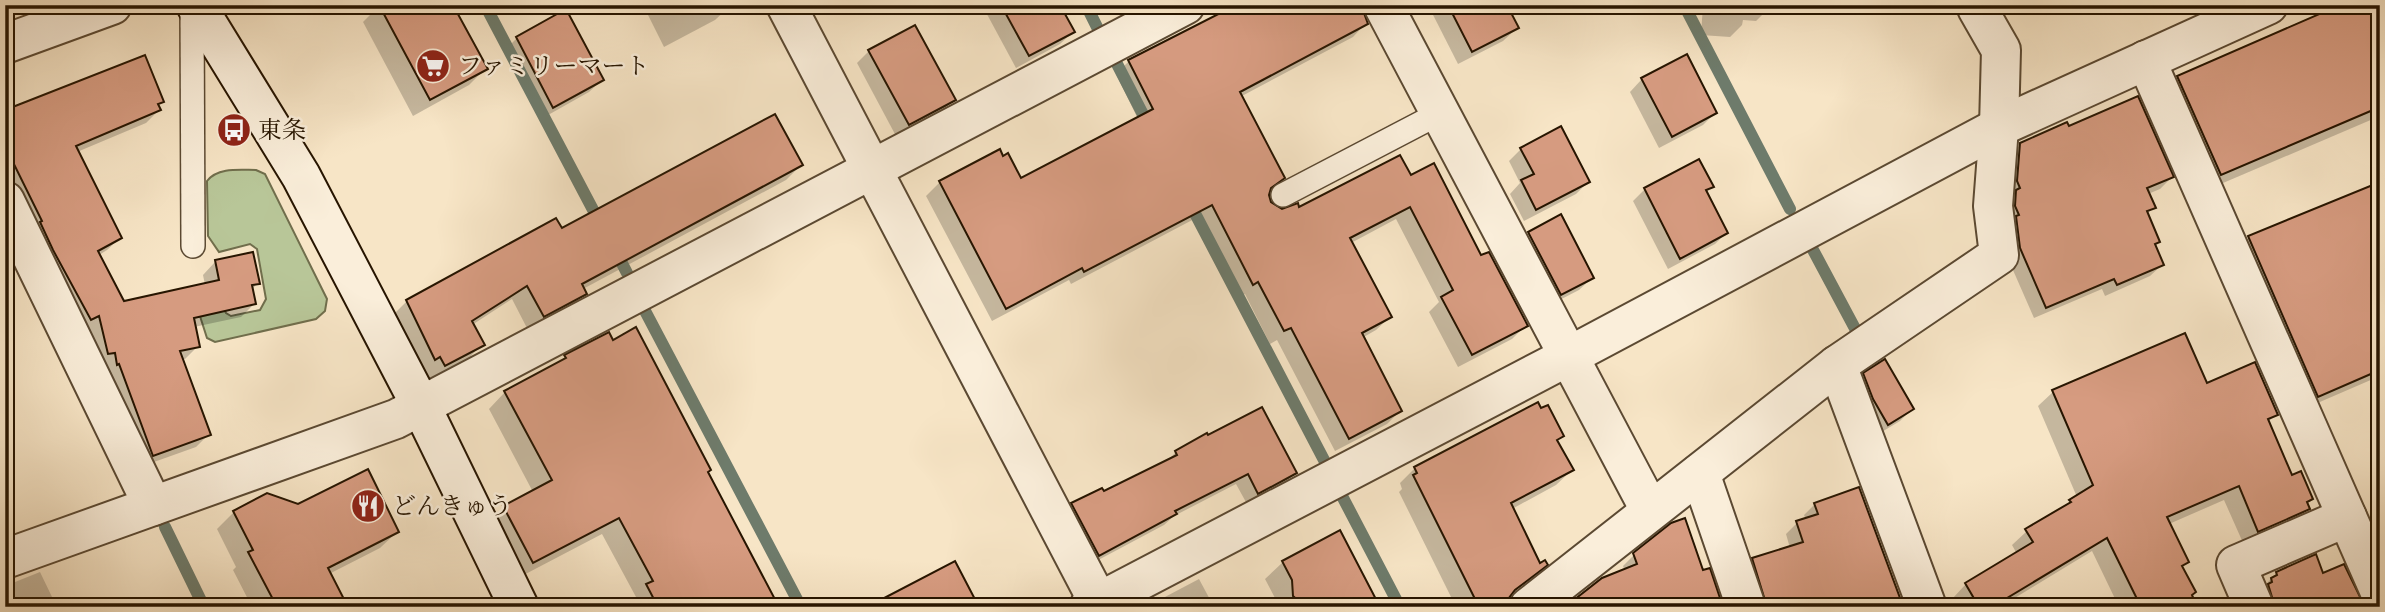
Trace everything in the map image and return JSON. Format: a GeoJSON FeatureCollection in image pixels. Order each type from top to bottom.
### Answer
{"type":"FeatureCollection","features":[{"type":"Feature","properties":{"kind":"street"},"geometry":{"type":"LineString","coordinates":[[5,44],[112,5]]}},
{"type":"Feature","properties":{"kind":"street"},"geometry":{"type":"LineString","coordinates":[[194,5],[301,177],[421,406],[519,607]]}},
{"type":"Feature","properties":{"kind":"street"},"geometry":{"type":"LineString","coordinates":[[786,5],[1096,605],[1999,127],[2268,5]]}},
{"type":"Feature","properties":{"kind":"street"},"geometry":{"type":"LineString","coordinates":[[5,559],[396,419],[1185,5]]}},
{"type":"Feature","properties":{"kind":"street"},"geometry":{"type":"LineString","coordinates":[[1383,5],[1650,510]]}},
{"type":"Feature","properties":{"kind":"street"},"geometry":{"type":"LineString","coordinates":[[1529,607],[1837,365],[1999,255],[1993,206],[2001,50],[1977,8],[1980,5]]}},
{"type":"Feature","properties":{"kind":"street"},"geometry":{"type":"LineString","coordinates":[[2146,60],[2380,592]]}},
{"type":"Feature","properties":{"kind":"street"},"geometry":{"type":"LineString","coordinates":[[5,201],[153,506]]}},
{"type":"Feature","properties":{"kind":"street"},"geometry":{"type":"LineString","coordinates":[[1837,365],[1927,607]]}},
{"type":"Feature","properties":{"kind":"street"},"geometry":{"type":"LineString","coordinates":[[1700,473],[1746,607]]}},
{"type":"Feature","properties":{"kind":"street"},"geometry":{"type":"LineString","coordinates":[[2254,607],[2235,565],[2347,517]]}},
{"type":"Feature","properties":{"kind":"lane"},"geometry":{"type":"LineString","coordinates":[[194,5],[194,246]]}},
{"type":"Feature","properties":{"kind":"lane"},"geometry":{"type":"LineString","coordinates":[[1283,195],[1440,113]]}},
{"type":"Feature","properties":{"kind":"green space"},"geometry":{"type":"Polygon","coordinates":[[[256,170],[265,174],[327,299],[325,311],[316,319],[215,342],[207,338],[199,313],[220,301],[226,313],[231,316],[260,310],[266,299],[257,249],[250,244],[219,252],[208,236],[207,181],[223,171],[256,170]]]}},
{"type":"Feature","properties":{"kind":"building"},"geometry":{"type":"Polygon","coordinates":[[[379,5],[453,5],[488,69],[430,100],[379,5]]]}},
{"type":"Feature","properties":{"kind":"building"},"geometry":{"type":"Polygon","coordinates":[[[1001,5],[1060,5],[1075,32],[1029,56],[1001,5]]]}},
{"type":"Feature","properties":{"kind":"building"},"geometry":{"type":"Polygon","coordinates":[[[1236,5],[1361,5],[1368,24],[1240,92],[1285,178],[1271,188],[1271,202],[1282,209],[1298,203],[1299,207],[1400,155],[1411,175],[1434,163],[1481,255],[1489,252],[1528,326],[1472,355],[1441,297],[1453,290],[1410,207],[1350,238],[1392,317],[1362,333],[1402,411],[1349,439],[1291,328],[1284,331],[1258,282],[1253,285],[1212,205],[1084,272],[1082,268],[1006,309],[939,181],[1000,149],[1003,156],[1008,153],[1021,178],[1153,109],[1128,60],[1236,5]]]}},
{"type":"Feature","properties":{"kind":"building"},"geometry":{"type":"Polygon","coordinates":[[[1448,5],[1507,5],[1519,28],[1472,52],[1448,5]]]}},
{"type":"Feature","properties":{"kind":"building"},"geometry":{"type":"Polygon","coordinates":[[[2340,5],[2380,5],[2380,107],[2221,175],[2177,76],[2340,5]]]}},
{"type":"Feature","properties":{"kind":"building"},"geometry":{"type":"Polygon","coordinates":[[[566,9],[604,80],[553,108],[516,37],[566,9]]]}},
{"type":"Feature","properties":{"kind":"building"},"geometry":{"type":"Polygon","coordinates":[[[915,25],[956,100],[909,125],[868,50],[915,25]]]}},
{"type":"Feature","properties":{"kind":"building"},"geometry":{"type":"Polygon","coordinates":[[[1687,54],[1717,113],[1672,137],[1641,78],[1687,54]]]}},
{"type":"Feature","properties":{"kind":"building"},"geometry":{"type":"Polygon","coordinates":[[[145,55],[164,102],[158,104],[161,110],[76,146],[122,238],[98,251],[124,301],[219,280],[215,260],[253,252],[260,284],[252,285],[256,304],[194,318],[200,347],[180,351],[211,435],[153,456],[119,364],[117,365],[115,353],[108,354],[99,316],[91,320],[53,250],[40,222],[42,221],[5,146],[5,110],[145,55]]]}},
{"type":"Feature","properties":{"kind":"building"},"geometry":{"type":"Polygon","coordinates":[[[2138,96],[2174,177],[2147,188],[2156,208],[2147,211],[2160,242],[2155,244],[2164,265],[2117,285],[2114,279],[2046,308],[2020,248],[2016,216],[2019,215],[2015,206],[2016,190],[2020,188],[2017,181],[2020,143],[2067,122],[2069,126],[2138,96]]]}},
{"type":"Feature","properties":{"kind":"building"},"geometry":{"type":"Polygon","coordinates":[[[775,114],[803,165],[582,284],[587,294],[544,317],[527,286],[472,321],[485,345],[445,366],[440,357],[435,360],[406,300],[556,218],[562,228],[775,114]]]}},
{"type":"Feature","properties":{"kind":"building"},"geometry":{"type":"Polygon","coordinates":[[[1561,126],[1590,182],[1536,210],[1521,180],[1534,174],[1520,148],[1561,126]]]}},
{"type":"Feature","properties":{"kind":"building"},"geometry":{"type":"Polygon","coordinates":[[[1699,159],[1714,187],[1706,190],[1728,233],[1680,259],[1644,188],[1699,159]]]}},
{"type":"Feature","properties":{"kind":"building"},"geometry":{"type":"Polygon","coordinates":[[[2380,182],[2380,370],[2318,397],[2248,236],[2380,182]]]}},
{"type":"Feature","properties":{"kind":"building"},"geometry":{"type":"Polygon","coordinates":[[[1561,214],[1594,278],[1561,295],[1528,232],[1561,214]]]}},
{"type":"Feature","properties":{"kind":"building"},"geometry":{"type":"Polygon","coordinates":[[[636,327],[779,607],[658,607],[646,584],[653,581],[619,518],[533,563],[503,506],[552,480],[504,391],[609,332],[613,340],[636,327]]]}},
{"type":"Feature","properties":{"kind":"building"},"geometry":{"type":"Polygon","coordinates":[[[2185,333],[2207,383],[2255,362],[2278,415],[2268,419],[2292,475],[2301,471],[2313,499],[2307,502],[2310,509],[2258,532],[2239,486],[2167,517],[2189,562],[2182,566],[2196,592],[2192,595],[2197,607],[2141,607],[2107,538],[1992,607],[1979,607],[1965,583],[2033,542],[2025,529],[2071,502],[2069,500],[2093,485],[2052,390],[2185,333]]]}},
{"type":"Feature","properties":{"kind":"building"},"geometry":{"type":"Polygon","coordinates":[[[1885,359],[1914,409],[1888,425],[1873,399],[1863,373],[1885,359]]]}},
{"type":"Feature","properties":{"kind":"building"},"geometry":{"type":"Polygon","coordinates":[[[1538,402],[1541,408],[1548,405],[1564,436],[1557,440],[1574,470],[1511,503],[1540,563],[1545,560],[1548,565],[1515,590],[1509,598],[1508,607],[1479,607],[1413,475],[1417,473],[1414,467],[1538,402]]]}},
{"type":"Feature","properties":{"kind":"building"},"geometry":{"type":"Polygon","coordinates":[[[1262,407],[1297,473],[1258,494],[1248,474],[1175,511],[1177,514],[1099,556],[1071,503],[1102,488],[1104,491],[1177,455],[1175,451],[1262,407]]]}},
{"type":"Feature","properties":{"kind":"building"},"geometry":{"type":"Polygon","coordinates":[[[368,469],[399,532],[328,568],[348,607],[277,607],[248,552],[253,550],[233,511],[267,493],[298,504],[368,469]]]}},
{"type":"Feature","properties":{"kind":"building"},"geometry":{"type":"Polygon","coordinates":[[[1859,487],[1900,598],[1873,607],[1767,607],[1752,558],[1803,542],[1796,521],[1818,514],[1814,503],[1859,487]]]}},
{"type":"Feature","properties":{"kind":"building"},"geometry":{"type":"Polygon","coordinates":[[[1685,518],[1703,570],[1710,568],[1723,607],[1565,607],[1602,578],[1637,564],[1633,553],[1671,523],[1685,518]]]}},
{"type":"Feature","properties":{"kind":"building"},"geometry":{"type":"Polygon","coordinates":[[[1340,530],[1380,607],[1305,607],[1293,596],[1292,580],[1282,561],[1340,530]]]}},
{"type":"Feature","properties":{"kind":"building"},"geometry":{"type":"Polygon","coordinates":[[[2316,554],[2323,573],[2344,564],[2365,607],[2275,607],[2268,584],[2272,582],[2271,578],[2277,575],[2276,572],[2316,554]]]}},
{"type":"Feature","properties":{"kind":"building"},"geometry":{"type":"Polygon","coordinates":[[[955,561],[979,607],[867,607],[955,561]]]}},
{"type":"Feature","properties":{"kind":"waterway"},"geometry":{"type":"LineString","coordinates":[[485,5],[600,223]]}},
{"type":"Feature","properties":{"kind":"waterway"},"geometry":{"type":"LineString","coordinates":[[1086,5],[1097,27]]}},
{"type":"Feature","properties":{"kind":"waterway"},"geometry":{"type":"LineString","coordinates":[[1684,5],[1790,209]]}},
{"type":"Feature","properties":{"kind":"waterway"},"geometry":{"type":"LineString","coordinates":[[1115,60],[1150,128]]}},
{"type":"Feature","properties":{"kind":"waterway"},"geometry":{"type":"LineString","coordinates":[[1188,200],[1324,460]]}},
{"type":"Feature","properties":{"kind":"waterway"},"geometry":{"type":"LineString","coordinates":[[614,248],[627,273]]}},
{"type":"Feature","properties":{"kind":"waterway"},"geometry":{"type":"LineString","coordinates":[[1812,248],[1859,336],[1853,341]]}},
{"type":"Feature","properties":{"kind":"waterway"},"geometry":{"type":"LineString","coordinates":[[643,307],[801,607]]}},
{"type":"Feature","properties":{"kind":"waterway"},"geometry":{"type":"LineString","coordinates":[[1341,494],[1400,607]]}},
{"type":"Feature","properties":{"kind":"waterway"},"geometry":{"type":"LineString","coordinates":[[165,527],[204,607]]}},
{"type":"Feature","properties":{"kind":"place","name":"ファミリーマート"},"geometry":{"type":"Point","coordinates":[433,66]}},
{"type":"Feature","properties":{"kind":"place","name":"東条"},"geometry":{"type":"Point","coordinates":[234,130]}},
{"type":"Feature","properties":{"kind":"place","name":"どんきゅう"},"geometry":{"type":"Point","coordinates":[368,506]}}]}
